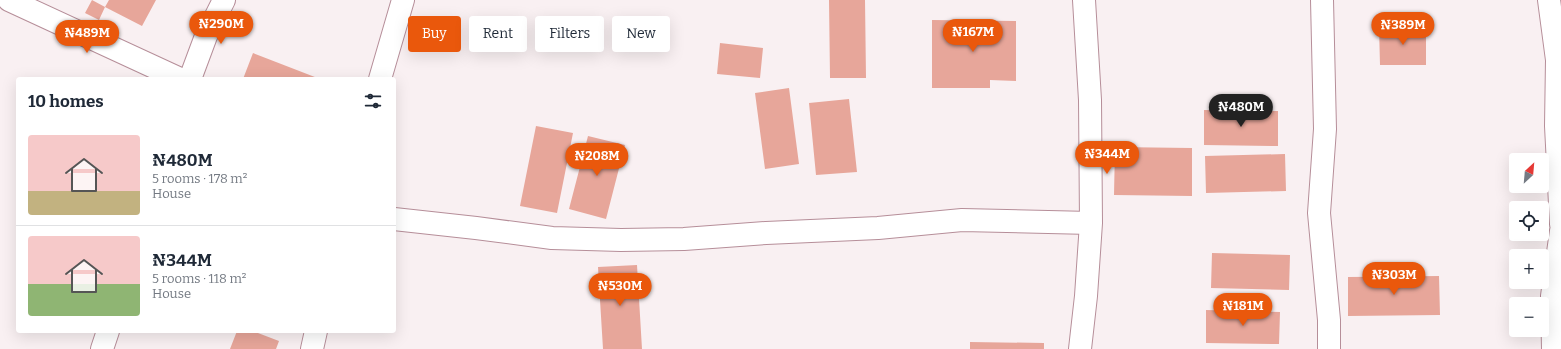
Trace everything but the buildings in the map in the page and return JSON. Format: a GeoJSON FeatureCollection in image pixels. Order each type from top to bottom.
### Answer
{"type":"FeatureCollection","features":[{"type":"Feature","properties":{"kind":"street"},"geometry":{"type":"LineString","coordinates":[[9,0],[176,77]]}},
{"type":"Feature","properties":{"kind":"street"},"geometry":{"type":"LineString","coordinates":[[191,77],[206,36],[224,0]]}},
{"type":"Feature","properties":{"kind":"street"},"geometry":{"type":"LineString","coordinates":[[381,77],[403,0]]}},
{"type":"Feature","properties":{"kind":"street"},"geometry":{"type":"LineString","coordinates":[[1080,349],[1086,296],[1091,223],[1090,100],[1084,0]]}},
{"type":"Feature","properties":{"kind":"street"},"geometry":{"type":"LineString","coordinates":[[1322,0],[1324,129],[1319,213],[1329,320],[1329,349]]}},
{"type":"Feature","properties":{"kind":"street"},"geometry":{"type":"LineString","coordinates":[[1548,0],[1557,60],[1556,126],[1561,224]]}},
{"type":"Feature","properties":{"kind":"street"},"geometry":{"type":"LineString","coordinates":[[396,219],[552,238],[621,240],[684,239],[766,233],[878,228],[962,220],[1091,223]]}},
{"type":"Feature","properties":{"kind":"street"},"geometry":{"type":"LineString","coordinates":[[1553,349],[1552,296],[1561,231]]}},
{"type":"Feature","properties":{"kind":"street"},"geometry":{"type":"LineString","coordinates":[[102,349],[107,333]]}},
{"type":"Feature","properties":{"kind":"street"},"geometry":{"type":"LineString","coordinates":[[312,349],[316,333]]}}]}
